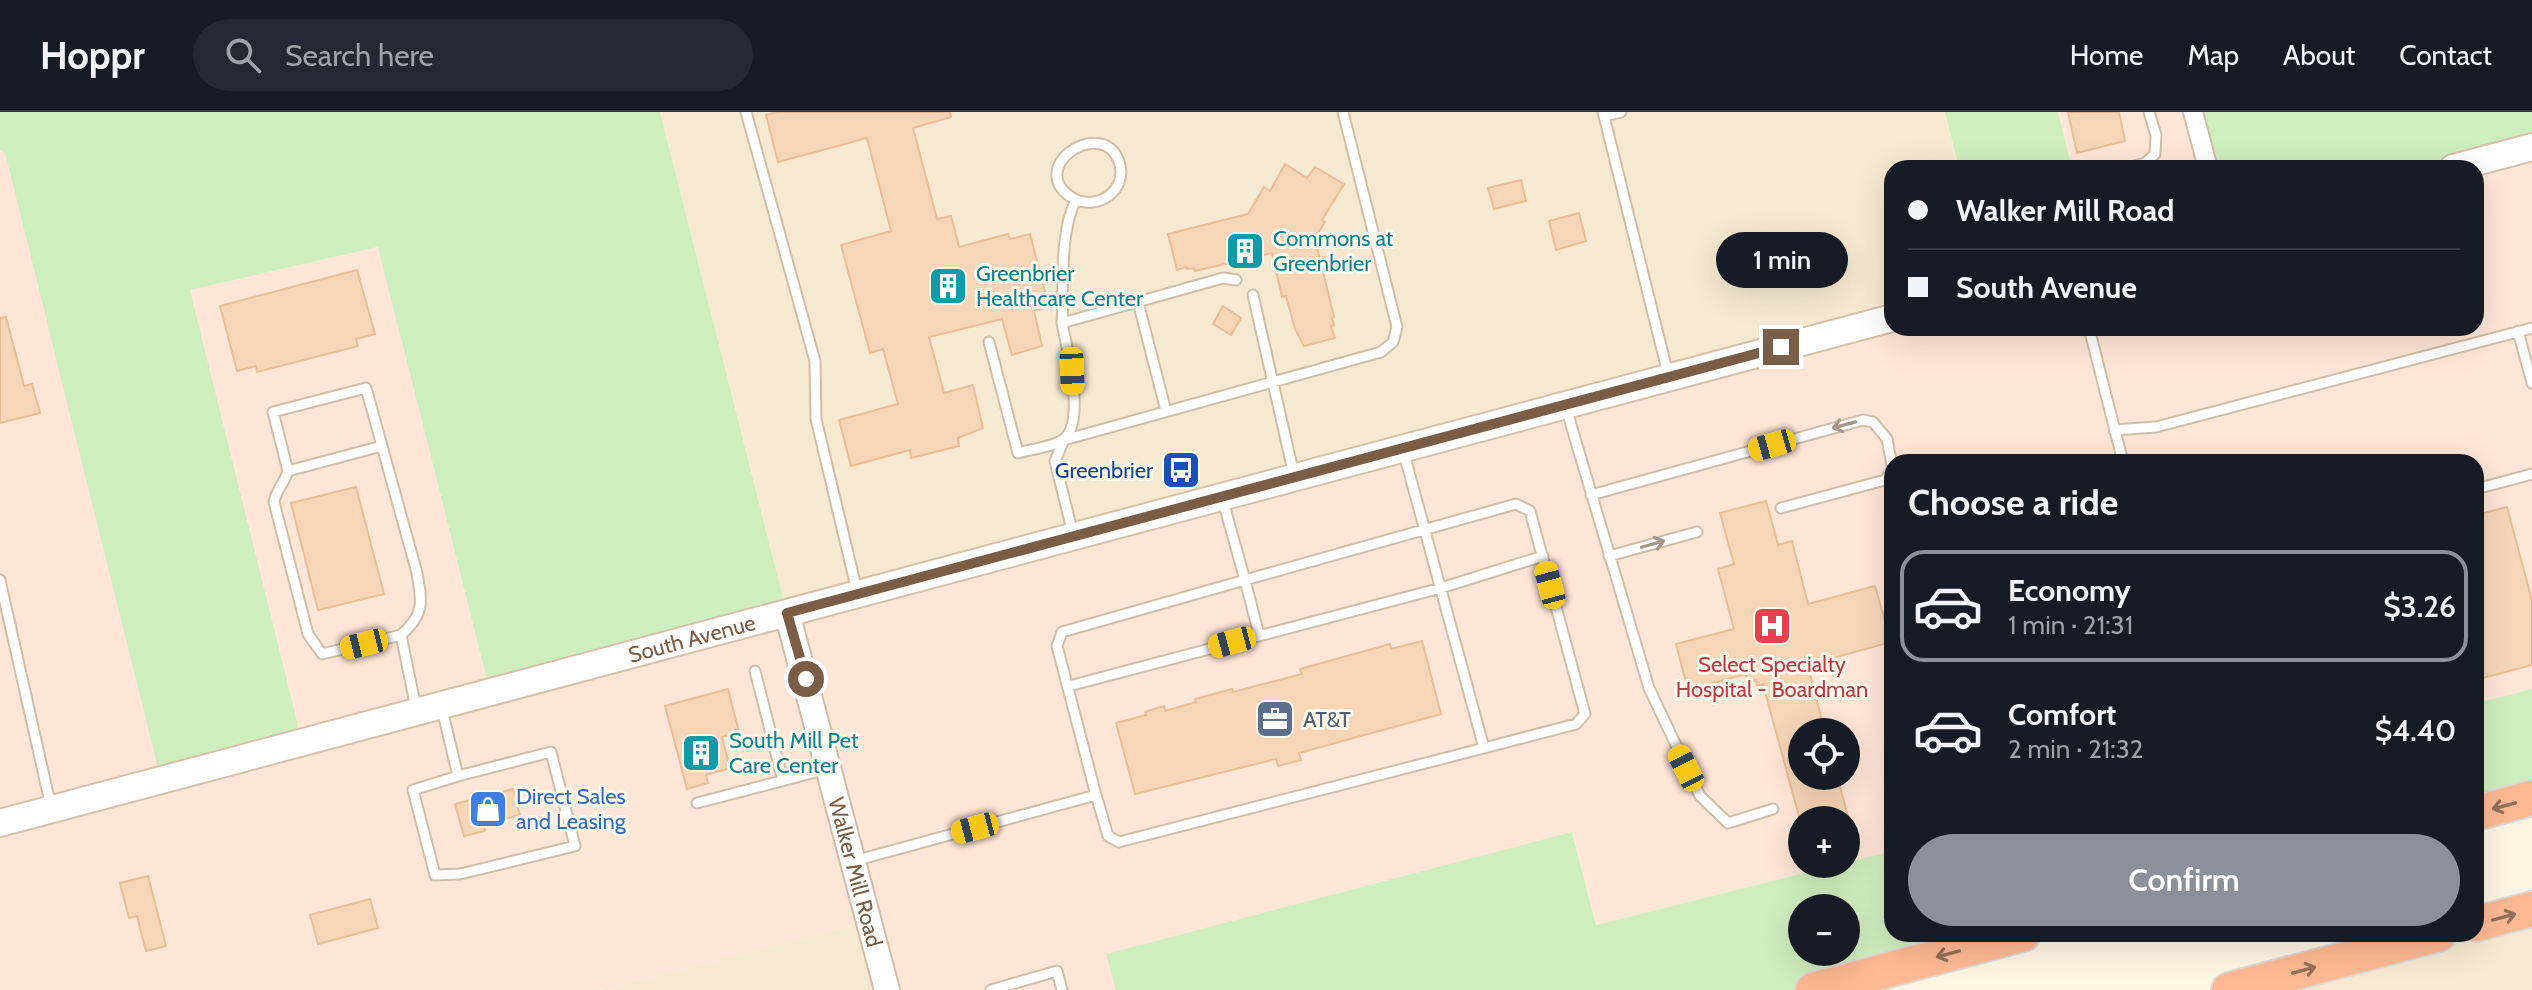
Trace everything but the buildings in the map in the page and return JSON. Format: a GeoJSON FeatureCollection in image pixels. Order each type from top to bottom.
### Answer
{"type":"FeatureCollection","features":[{"type":"Feature","properties":{"kind":"highway"},"geometry":{"type":"LineString","coordinates":[[2484,811],[2532,798]]}},
{"type":"Feature","properties":{"kind":"highway"},"geometry":{"type":"LineString","coordinates":[[2484,922],[2532,909]]}},
{"type":"Feature","properties":{"kind":"highway"},"geometry":{"type":"LineString","coordinates":[[1813,990],[1993,942]]}},
{"type":"Feature","properties":{"kind":"highway"},"geometry":{"type":"LineString","coordinates":[[2229,990],[2409,942]]}},
{"type":"Feature","properties":{"kind":"main road"},"geometry":{"type":"LineString","coordinates":[[2483,160],[2532,147]]}},
{"type":"Feature","properties":{"kind":"main road","name":"South Avenue"},"geometry":{"type":"LineString","coordinates":[[0,823],[1884,320]]}},
{"type":"Feature","properties":{"kind":"street"},"geometry":{"type":"LineString","coordinates":[[2193,112],[2206,160]]}},
{"type":"Feature","properties":{"kind":"street","name":"Walker Mill Road"},"geometry":{"type":"LineString","coordinates":[[787,613],[887,990]]}},
{"type":"Feature","properties":{"kind":"lane"},"geometry":{"type":"LineString","coordinates":[[746,112],[815,361],[816,419],[858,594]]}},
{"type":"Feature","properties":{"kind":"lane"},"geometry":{"type":"LineString","coordinates":[[989,342],[1018,453],[1381,352],[1393,342],[1397,327],[1343,112]]}},
{"type":"Feature","properties":{"kind":"lane"},"geometry":{"type":"LineString","coordinates":[[1621,112],[1603,114],[1669,377]]}},
{"type":"Feature","properties":{"kind":"lane"},"geometry":{"type":"LineString","coordinates":[[2148,160],[2155,154],[2156,135],[2150,112]]}},
{"type":"Feature","properties":{"kind":"lane"},"geometry":{"type":"LineString","coordinates":[[1091,141],[1104,144],[1114,153],[1120,165],[1120,178],[1115,190],[1106,199],[1094,203],[1076,200],[1061,186],[1058,173],[1060,161],[1067,150],[1078,143],[1091,141]]}},
{"type":"Feature","properties":{"kind":"lane"},"geometry":{"type":"LineString","coordinates":[[1074,536],[1055,461],[1074,426],[1072,371],[1062,323],[1067,228],[1076,200]]}},
{"type":"Feature","properties":{"kind":"lane"},"geometry":{"type":"LineString","coordinates":[[1062,323],[1223,278],[1236,280]]}},
{"type":"Feature","properties":{"kind":"lane"},"geometry":{"type":"LineString","coordinates":[[1253,295],[1295,477]]}},
{"type":"Feature","properties":{"kind":"lane"},"geometry":{"type":"LineString","coordinates":[[1138,302],[1166,411]]}},
{"type":"Feature","properties":{"kind":"lane"},"geometry":{"type":"LineString","coordinates":[[2114,430],[2156,427],[2532,328]]}},
{"type":"Feature","properties":{"kind":"lane"},"geometry":{"type":"LineString","coordinates":[[2518,331],[2532,383]]}},
{"type":"Feature","properties":{"kind":"lane"},"geometry":{"type":"LineString","coordinates":[[2091,336],[2121,454]]}},
{"type":"Feature","properties":{"kind":"lane"},"geometry":{"type":"LineString","coordinates":[[366,388],[382,446],[417,573],[422,603],[416,622],[401,635],[322,654],[308,634],[274,502],[276,491],[285,482],[288,471],[273,412],[366,388]]}},
{"type":"Feature","properties":{"kind":"lane"},"geometry":{"type":"LineString","coordinates":[[1565,405],[1649,688],[1700,796],[1728,823],[1773,809]]}},
{"type":"Feature","properties":{"kind":"lane"},"geometry":{"type":"LineString","coordinates":[[1591,495],[1863,420],[1873,422],[1887,439],[1890,454]]}},
{"type":"Feature","properties":{"kind":"lane"},"geometry":{"type":"LineString","coordinates":[[288,471],[382,446]]}},
{"type":"Feature","properties":{"kind":"lane"},"geometry":{"type":"LineString","coordinates":[[1403,448],[1484,748]]}},
{"type":"Feature","properties":{"kind":"lane"},"geometry":{"type":"LineString","coordinates":[[2484,487],[2532,474]]}},
{"type":"Feature","properties":{"kind":"lane"},"geometry":{"type":"LineString","coordinates":[[1781,508],[1884,480]]}},
{"type":"Feature","properties":{"kind":"lane"},"geometry":{"type":"LineString","coordinates":[[1222,497],[1259,635]]}},
{"type":"Feature","properties":{"kind":"lane"},"geometry":{"type":"LineString","coordinates":[[1516,504],[1530,511],[1585,714],[1576,724],[1119,842],[1108,836],[1057,646],[1062,632],[1426,529],[1516,504]]}},
{"type":"Feature","properties":{"kind":"lane"},"geometry":{"type":"LineString","coordinates":[[1609,556],[1697,532]]}},
{"type":"Feature","properties":{"kind":"lane"},"geometry":{"type":"LineString","coordinates":[[1069,686],[1441,588],[1543,556]]}},
{"type":"Feature","properties":{"kind":"lane"},"geometry":{"type":"LineString","coordinates":[[0,580],[51,809]]}},
{"type":"Feature","properties":{"kind":"lane"},"geometry":{"type":"LineString","coordinates":[[401,635],[458,776]]}},
{"type":"Feature","properties":{"kind":"lane"},"geometry":{"type":"LineString","coordinates":[[755,671],[783,781]]}},
{"type":"Feature","properties":{"kind":"lane"},"geometry":{"type":"LineString","coordinates":[[551,752],[575,846],[460,874],[435,875],[413,790],[458,776],[551,752]]}},
{"type":"Feature","properties":{"kind":"lane"},"geometry":{"type":"LineString","coordinates":[[697,803],[830,769]]}},
{"type":"Feature","properties":{"kind":"lane"},"geometry":{"type":"LineString","coordinates":[[854,861],[1096,795]]}},
{"type":"Feature","properties":{"kind":"lane"},"geometry":{"type":"LineString","coordinates":[[991,990],[1057,971],[1062,990]]}},
{"type":"Feature","properties":{"kind":"shaded area"},"geometry":{"type":"Polygon","coordinates":[[[660,112],[1945,112],[1957,160],[1884,160],[1884,320],[787,613],[660,112]]]}},
{"type":"Feature","properties":{"kind":"shaded area"},"geometry":{"type":"Polygon","coordinates":[[[2058,112],[2193,112],[2206,160],[2070,160],[2058,112]]]}},
{"type":"Feature","properties":{"kind":"shaded area"},"geometry":{"type":"Polygon","coordinates":[[[2532,147],[2532,689],[2484,701],[2484,454],[1884,454],[1884,853],[1860,859],[1860,806],[1788,806],[1788,877],[1596,925],[1573,833],[1107,954],[1116,990],[887,990],[869,922],[600,990],[0,990],[0,150],[5,153],[301,742],[189,290],[378,247],[490,691],[1884,330],[1884,336],[2484,336],[2484,165],[2532,147]]]}},
{"type":"Feature","properties":{"kind":"shaded area"},"geometry":{"type":"Polygon","coordinates":[[[2532,909],[2532,990],[2229,990],[2409,942],[2484,942],[2484,930],[2532,909]]]}},
{"type":"Feature","properties":{"kind":"shaded area"},"geometry":{"type":"Polygon","coordinates":[[[869,921],[887,990],[600,990],[869,921]]]}},
{"type":"Feature","properties":{"kind":"green space"},"geometry":{"type":"Polygon","coordinates":[[[0,112],[660,112],[787,613],[490,692],[378,247],[190,290],[302,742],[161,780],[5,153],[0,150],[0,112]]]}},
{"type":"Feature","properties":{"kind":"green space"},"geometry":{"type":"Polygon","coordinates":[[[1945,112],[2058,112],[2070,160],[1957,160],[1945,112]]]}},
{"type":"Feature","properties":{"kind":"green space"},"geometry":{"type":"Polygon","coordinates":[[[2193,112],[2532,112],[2532,147],[2483,160],[2206,160],[2193,112]]]}},
{"type":"Feature","properties":{"kind":"green space"},"geometry":{"type":"Polygon","coordinates":[[[2532,689],[2532,798],[2484,811],[2484,701],[2532,689]]]}},
{"type":"Feature","properties":{"kind":"green space"},"geometry":{"type":"Polygon","coordinates":[[[1572,832],[1596,925],[1788,877],[1860,878],[1860,859],[1884,853],[1884,942],[1993,942],[1813,990],[1116,990],[1106,954],[1572,832]]]}},
{"type":"Feature","properties":{"kind":"place","name":"Commons at Greenbrier"},"geometry":{"type":"Point","coordinates":[1245,251]}},
{"type":"Feature","properties":{"kind":"place","name":"Greenbrier Healthcare Center"},"geometry":{"type":"Point","coordinates":[948,286]}},
{"type":"Feature","properties":{"kind":"place","name":"Greenbrier"},"geometry":{"type":"Point","coordinates":[1181,470]}},
{"type":"Feature","properties":{"kind":"place","name":"Select Specialty Hospital - Boardman"},"geometry":{"type":"Point","coordinates":[1772,626]}},
{"type":"Feature","properties":{"kind":"place","name":"AT&T"},"geometry":{"type":"Point","coordinates":[1275,719]}},
{"type":"Feature","properties":{"kind":"place","name":"South Mill Pet Care Center"},"geometry":{"type":"Point","coordinates":[701,753]}},
{"type":"Feature","properties":{"kind":"place","name":"Direct Sales and Leasing"},"geometry":{"type":"Point","coordinates":[488,809]}},
{"type":"Feature","properties":{"kind":"route"},"geometry":{"type":"LineString","coordinates":[[806,679],[787,613],[1781,347]]}}]}
